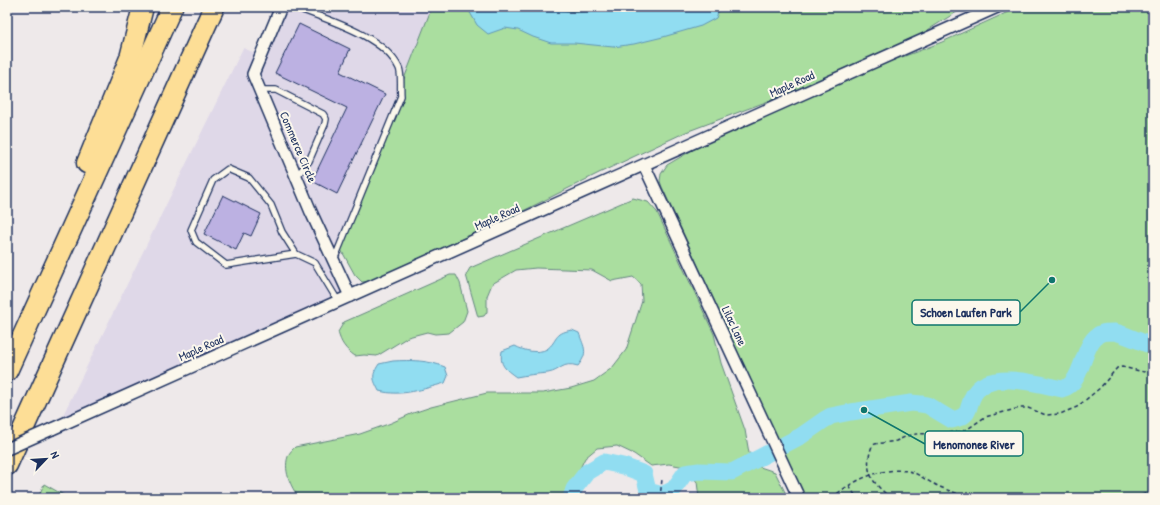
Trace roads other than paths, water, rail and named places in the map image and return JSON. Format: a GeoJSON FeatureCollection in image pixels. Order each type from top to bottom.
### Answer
{"type":"FeatureCollection","features":[{"type":"Feature","properties":{"kind":"highway"},"geometry":{"type":"LineString","coordinates":[[7,361],[130,58],[143,7]]}},
{"type":"Feature","properties":{"kind":"highway"},"geometry":{"type":"LineString","coordinates":[[7,370],[172,7]]}},
{"type":"Feature","properties":{"kind":"highway"},"geometry":{"type":"LineString","coordinates":[[7,465],[214,7]]}},
{"type":"Feature","properties":{"kind":"street","name":"Commerce Circle"},"geometry":{"type":"LineString","coordinates":[[280,7],[253,74],[296,177],[350,296]]}},
{"type":"Feature","properties":{"kind":"street","name":"Maple Road"},"geometry":{"type":"LineString","coordinates":[[7,449],[644,165],[973,12],[997,7]]}},
{"type":"Feature","properties":{"kind":"street","name":"Lilac Lane"},"geometry":{"type":"LineString","coordinates":[[644,165],[799,498]]}},
{"type":"Feature","properties":{"kind":"lane"},"geometry":{"type":"LineString","coordinates":[[295,7],[362,34],[388,52],[400,69],[401,96],[334,261]]}},
{"type":"Feature","properties":{"kind":"lane"},"geometry":{"type":"LineString","coordinates":[[260,90],[276,90],[323,114],[326,119],[309,161],[296,177]]}},
{"type":"Feature","properties":{"kind":"lane"},"geometry":{"type":"LineString","coordinates":[[296,254],[282,232],[271,205],[249,178],[228,169],[214,180],[191,230],[196,242],[226,265],[296,254],[316,263],[338,301]]}},
{"type":"Feature","properties":{"kind":"water"},"geometry":{"type":"Polygon","coordinates":[[[467,7],[554,7],[566,11],[580,12],[593,11],[606,7],[720,7],[716,18],[701,26],[634,44],[613,47],[574,43],[551,43],[518,30],[505,28],[488,34],[477,25],[467,7]]]}},
{"type":"Feature","properties":{"kind":"water"},"geometry":{"type":"Polygon","coordinates":[[[572,330],[579,333],[584,346],[584,357],[578,366],[565,365],[548,373],[516,377],[506,369],[502,363],[502,351],[515,346],[531,351],[543,351],[550,346],[559,335],[566,331],[572,330]]]}},
{"type":"Feature","properties":{"kind":"water"},"geometry":{"type":"Polygon","coordinates":[[[393,361],[419,361],[432,363],[445,367],[448,376],[445,383],[421,390],[404,393],[388,393],[379,391],[374,380],[375,372],[379,364],[393,361]]]}},
{"type":"Feature","properties":{"kind":"waterway"},"geometry":{"type":"LineString","coordinates":[[571,498],[574,489],[587,472],[604,462],[623,466],[644,474],[648,491],[662,495],[674,489],[685,473],[699,471],[732,472],[801,436],[831,416],[911,403],[927,405],[952,420],[963,416],[968,410],[974,394],[981,386],[991,382],[1015,380],[1062,389],[1069,385],[1075,379],[1090,344],[1095,337],[1102,333],[1114,332],[1150,345],[1153,344]]}},
{"type":"Feature","properties":{"kind":"waterway"},"geometry":{"type":"LineString","coordinates":[[574,489],[577,498]]}},
{"type":"Feature","properties":{"kind":"place","name":"Schoen Laufen Park"},"geometry":{"type":"Point","coordinates":[1052,280]}},
{"type":"Feature","properties":{"kind":"place","name":"Menomonee River"},"geometry":{"type":"Point","coordinates":[864,410]}}]}
